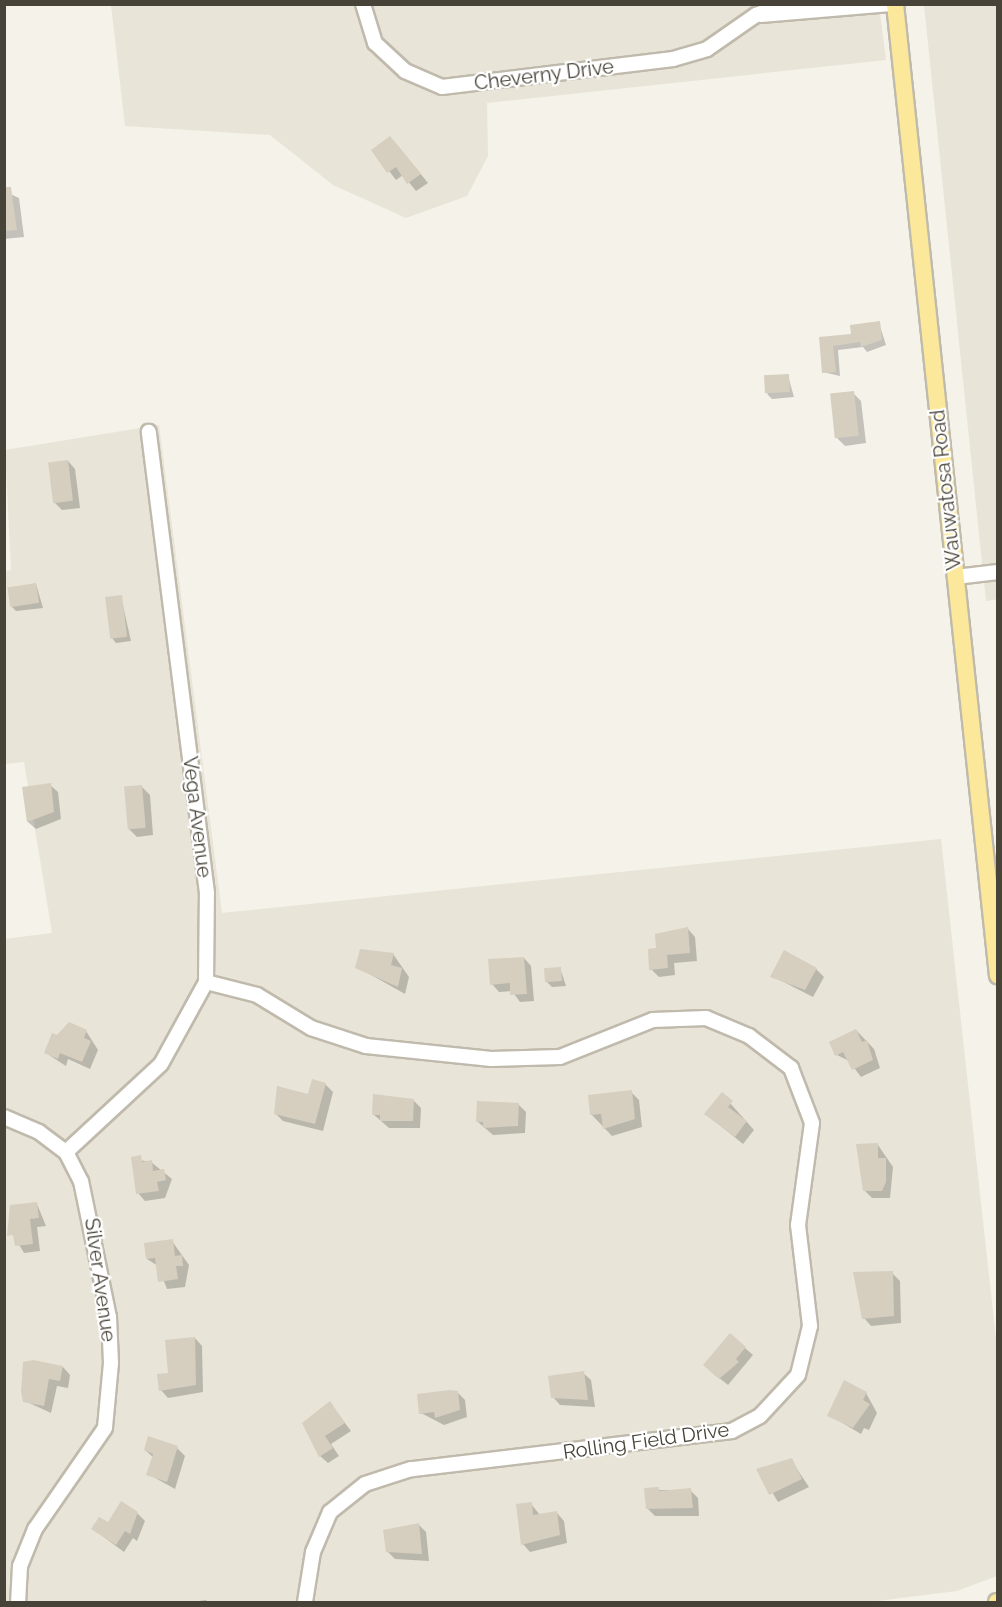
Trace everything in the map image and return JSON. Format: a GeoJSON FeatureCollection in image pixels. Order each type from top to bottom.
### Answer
{"type":"FeatureCollection","features":[{"type":"Feature","properties":{"kind":"main road","name":"Wauwatosa Road"},"geometry":{"type":"LineString","coordinates":[[893,4],[998,976]]}},
{"type":"Feature","properties":{"kind":"street","name":"Cheverny Drive"},"geometry":{"type":"LineString","coordinates":[[363,4],[375,43],[405,71],[442,87],[673,59],[707,49],[756,15],[784,4]]}},
{"type":"Feature","properties":{"kind":"street"},"geometry":{"type":"LineString","coordinates":[[756,15],[893,4]]}},
{"type":"Feature","properties":{"kind":"street","name":"Vega Avenue"},"geometry":{"type":"LineString","coordinates":[[66,1152],[161,1064],[206,982],[207,893],[149,432]]}},
{"type":"Feature","properties":{"kind":"street"},"geometry":{"type":"LineString","coordinates":[[956,577],[998,572]]}},
{"type":"Feature","properties":{"kind":"street","name":"Rolling Field Drive"},"geometry":{"type":"LineString","coordinates":[[206,982],[257,996],[312,1028],[366,1046],[491,1059],[560,1057],[653,1020],[706,1018],[748,1036],[791,1068],[812,1124],[798,1225],[810,1326],[798,1375],[760,1416],[732,1431],[411,1469],[365,1484],[330,1512],[312,1552],[305,1602]]}},
{"type":"Feature","properties":{"kind":"street"},"geometry":{"type":"LineString","coordinates":[[4,1117],[39,1132],[66,1152]]}},
{"type":"Feature","properties":{"kind":"street","name":"Silver Avenue"},"geometry":{"type":"LineString","coordinates":[[18,1602],[20,1566],[35,1529],[89,1458],[105,1428],[110,1400],[109,1317],[92,1215],[66,1152]]}},
{"type":"Feature","properties":{"kind":"shaded area"},"geometry":{"type":"Polygon","coordinates":[[[111,5],[879,5],[886,60],[487,103],[488,156],[467,196],[406,218],[333,185],[270,135],[125,126],[111,5]]]}},
{"type":"Feature","properties":{"kind":"shaded area"},"geometry":{"type":"Polygon","coordinates":[[[924,5],[997,5],[998,599],[986,601],[924,5]]]}},
{"type":"Feature","properties":{"kind":"shaded area"},"geometry":{"type":"Polygon","coordinates":[[[159,425],[222,913],[941,839],[997,1348],[997,1576],[957,1591],[869,1602],[5,1602],[4,939],[52,933],[24,762],[5,764],[4,572],[11,570],[5,450],[159,425]]]}},
{"type":"Feature","properties":{"kind":"building"},"geometry":{"type":"Polygon","coordinates":[[[390,136],[421,174],[407,184],[396,167],[387,173],[371,150],[390,136]]]}},
{"type":"Feature","properties":{"kind":"building"},"geometry":{"type":"Polygon","coordinates":[[[4,187],[11,187],[17,230],[4,231],[4,187]]]}},
{"type":"Feature","properties":{"kind":"building"},"geometry":{"type":"Polygon","coordinates":[[[880,321],[882,340],[861,347],[860,342],[833,346],[836,372],[822,373],[819,337],[851,334],[850,325],[880,321]]]}},
{"type":"Feature","properties":{"kind":"building"},"geometry":{"type":"Polygon","coordinates":[[[789,374],[790,392],[765,393],[764,375],[789,374]]]}},
{"type":"Feature","properties":{"kind":"building"},"geometry":{"type":"Polygon","coordinates":[[[854,391],[859,436],[835,438],[830,394],[854,391]]]}},
{"type":"Feature","properties":{"kind":"building"},"geometry":{"type":"Polygon","coordinates":[[[68,460],[73,501],[53,503],[48,462],[68,460]]]}},
{"type":"Feature","properties":{"kind":"building"},"geometry":{"type":"Polygon","coordinates":[[[36,583],[39,603],[10,607],[7,588],[36,583]]]}},
{"type":"Feature","properties":{"kind":"building"},"geometry":{"type":"Polygon","coordinates":[[[122,595],[127,637],[110,639],[105,597],[122,595]]]}},
{"type":"Feature","properties":{"kind":"building"},"geometry":{"type":"Polygon","coordinates":[[[51,783],[54,812],[27,822],[22,787],[51,783]]]}},
{"type":"Feature","properties":{"kind":"building"},"geometry":{"type":"Polygon","coordinates":[[[142,785],[146,828],[128,829],[124,787],[142,785]]]}},
{"type":"Feature","properties":{"kind":"building"},"geometry":{"type":"Polygon","coordinates":[[[688,927],[690,953],[667,955],[668,968],[649,970],[648,949],[656,948],[655,934],[688,927]]]}},
{"type":"Feature","properties":{"kind":"building"},"geometry":{"type":"Polygon","coordinates":[[[360,949],[394,953],[391,965],[402,968],[398,987],[355,968],[360,949]]]}},
{"type":"Feature","properties":{"kind":"building"},"geometry":{"type":"Polygon","coordinates":[[[784,950],[817,968],[805,990],[770,977],[784,950]]]}},
{"type":"Feature","properties":{"kind":"building"},"geometry":{"type":"Polygon","coordinates":[[[524,957],[527,994],[510,995],[510,983],[490,985],[488,959],[524,957]]]}},
{"type":"Feature","properties":{"kind":"building"},"geometry":{"type":"Polygon","coordinates":[[[561,967],[562,981],[545,982],[544,968],[561,967]]]}},
{"type":"Feature","properties":{"kind":"building"},"geometry":{"type":"Polygon","coordinates":[[[69,1022],[87,1030],[84,1038],[91,1041],[82,1062],[60,1053],[58,1059],[44,1053],[52,1033],[57,1035],[69,1022]]]}},
{"type":"Feature","properties":{"kind":"building"},"geometry":{"type":"Polygon","coordinates":[[[856,1029],[862,1042],[867,1040],[873,1060],[852,1070],[843,1052],[835,1056],[829,1042],[856,1029]]]}},
{"type":"Feature","properties":{"kind":"building"},"geometry":{"type":"Polygon","coordinates":[[[312,1079],[326,1083],[315,1124],[274,1114],[277,1086],[308,1094],[312,1079]]]}},
{"type":"Feature","properties":{"kind":"building"},"geometry":{"type":"Polygon","coordinates":[[[632,1090],[635,1119],[603,1129],[601,1114],[590,1115],[588,1095],[632,1090]]]}},
{"type":"Feature","properties":{"kind":"building"},"geometry":{"type":"Polygon","coordinates":[[[722,1092],[733,1101],[728,1107],[747,1121],[735,1137],[704,1114],[722,1092]]]}},
{"type":"Feature","properties":{"kind":"building"},"geometry":{"type":"Polygon","coordinates":[[[373,1094],[414,1099],[413,1121],[380,1121],[380,1115],[372,1115],[373,1094]]]}},
{"type":"Feature","properties":{"kind":"building"},"geometry":{"type":"Polygon","coordinates":[[[477,1101],[519,1103],[518,1126],[483,1128],[483,1122],[476,1122],[477,1101]]]}},
{"type":"Feature","properties":{"kind":"building"},"geometry":{"type":"Polygon","coordinates":[[[878,1143],[878,1158],[886,1158],[886,1182],[882,1191],[863,1191],[856,1144],[878,1143]]]}},
{"type":"Feature","properties":{"kind":"building"},"geometry":{"type":"Polygon","coordinates":[[[141,1155],[142,1162],[152,1160],[153,1171],[164,1169],[166,1180],[157,1182],[159,1191],[136,1194],[131,1157],[141,1155]]]}},
{"type":"Feature","properties":{"kind":"building"},"geometry":{"type":"Polygon","coordinates":[[[37,1202],[39,1218],[30,1219],[33,1244],[15,1246],[13,1235],[7,1236],[10,1205],[37,1202]]]}},
{"type":"Feature","properties":{"kind":"building"},"geometry":{"type":"Polygon","coordinates":[[[173,1239],[175,1256],[182,1255],[183,1266],[176,1266],[178,1279],[158,1282],[155,1258],[146,1259],[144,1243],[173,1239]]]}},
{"type":"Feature","properties":{"kind":"building"},"geometry":{"type":"Polygon","coordinates":[[[893,1271],[894,1316],[862,1319],[853,1272],[893,1271]]]}},
{"type":"Feature","properties":{"kind":"building"},"geometry":{"type":"Polygon","coordinates":[[[730,1333],[746,1347],[736,1359],[739,1362],[719,1379],[703,1365],[730,1333]]]}},
{"type":"Feature","properties":{"kind":"building"},"geometry":{"type":"Polygon","coordinates":[[[195,1337],[196,1385],[159,1391],[157,1374],[168,1373],[165,1340],[195,1337]]]}},
{"type":"Feature","properties":{"kind":"building"},"geometry":{"type":"Polygon","coordinates":[[[33,1360],[63,1366],[60,1381],[49,1379],[44,1406],[23,1402],[21,1392],[23,1362],[33,1360]]]}},
{"type":"Feature","properties":{"kind":"building"},"geometry":{"type":"Polygon","coordinates":[[[584,1371],[588,1400],[551,1398],[548,1376],[584,1371]]]}},
{"type":"Feature","properties":{"kind":"building"},"geometry":{"type":"Polygon","coordinates":[[[844,1380],[867,1392],[863,1400],[870,1404],[853,1428],[827,1416],[844,1380]]]}},
{"type":"Feature","properties":{"kind":"building"},"geometry":{"type":"Polygon","coordinates":[[[458,1391],[460,1410],[435,1418],[434,1412],[419,1414],[417,1394],[458,1391]]]}},
{"type":"Feature","properties":{"kind":"building"},"geometry":{"type":"Polygon","coordinates":[[[330,1401],[345,1423],[325,1436],[333,1448],[319,1457],[302,1423],[330,1401]]]}},
{"type":"Feature","properties":{"kind":"building"},"geometry":{"type":"Polygon","coordinates":[[[148,1436],[178,1446],[167,1482],[146,1475],[153,1454],[144,1450],[148,1436]]]}},
{"type":"Feature","properties":{"kind":"building"},"geometry":{"type":"Polygon","coordinates":[[[792,1458],[802,1479],[769,1495],[756,1469],[792,1458]]]}},
{"type":"Feature","properties":{"kind":"building"},"geometry":{"type":"Polygon","coordinates":[[[659,1487],[659,1491],[691,1488],[693,1508],[646,1509],[644,1488],[659,1487]]]}},
{"type":"Feature","properties":{"kind":"building"},"geometry":{"type":"Polygon","coordinates":[[[121,1501],[138,1512],[130,1534],[125,1531],[116,1545],[91,1529],[99,1517],[108,1522],[121,1501]]]}},
{"type":"Feature","properties":{"kind":"building"},"geometry":{"type":"Polygon","coordinates":[[[532,1502],[533,1515],[557,1511],[560,1535],[521,1545],[516,1504],[532,1502]]]}},
{"type":"Feature","properties":{"kind":"building"},"geometry":{"type":"Polygon","coordinates":[[[419,1523],[422,1554],[386,1552],[383,1530],[419,1523]]]}}]}
